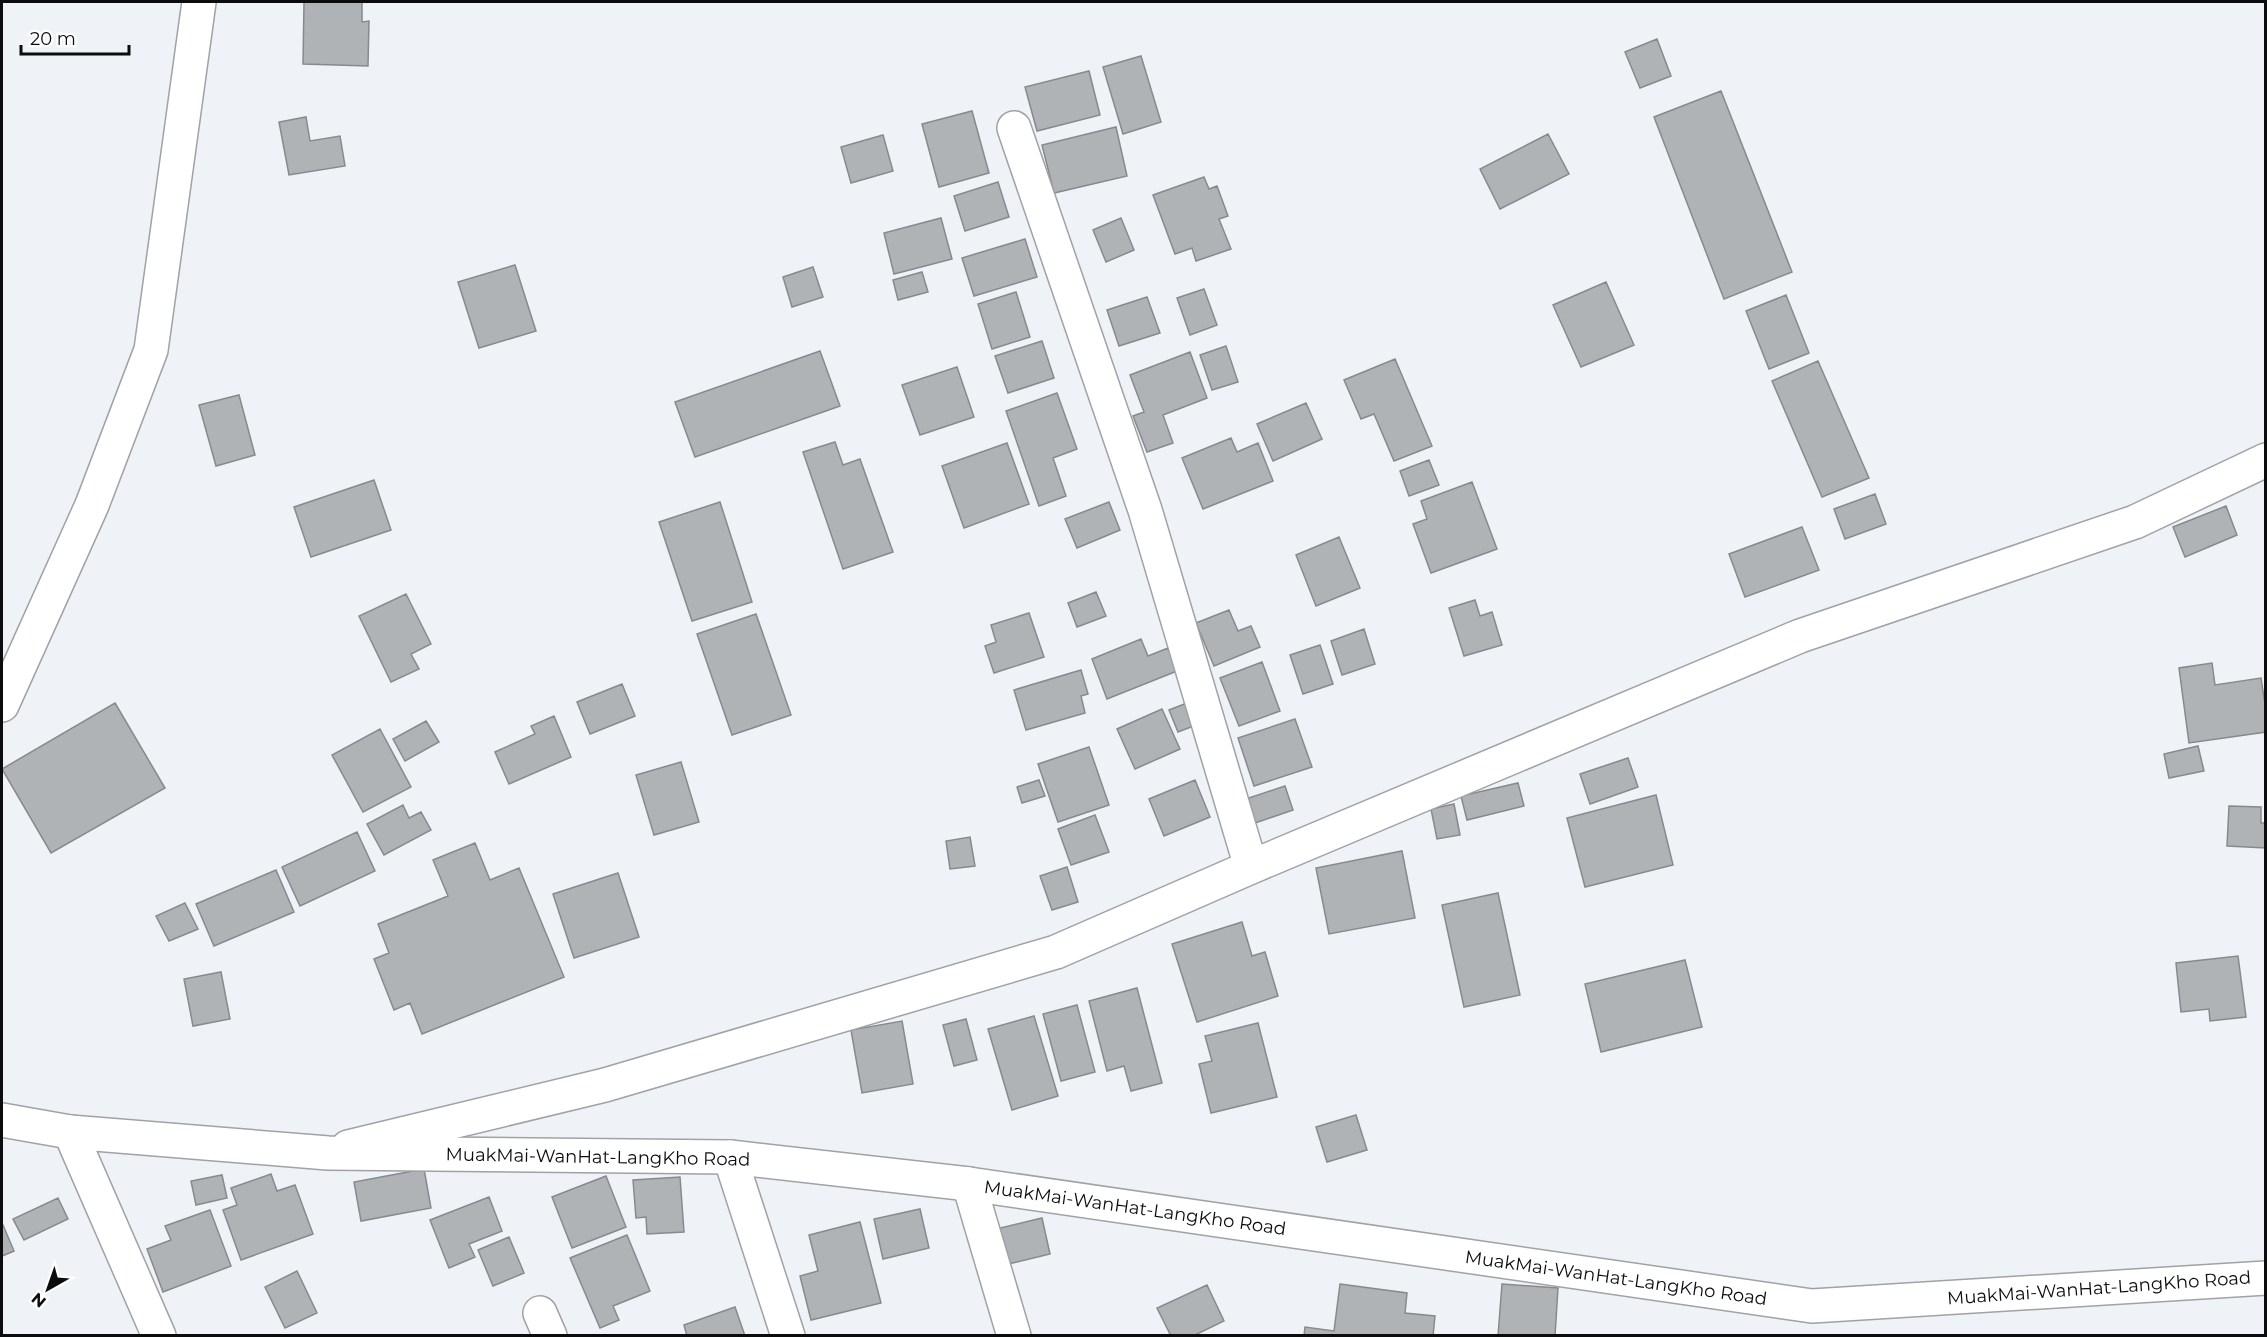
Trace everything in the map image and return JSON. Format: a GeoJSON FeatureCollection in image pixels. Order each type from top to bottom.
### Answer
{"type":"FeatureCollection","features":[{"type":"Feature","properties":{"kind":"street"},"geometry":{"type":"LineString","coordinates":[[2,705],[92,505],[150,350],[199,2]]}},
{"type":"Feature","properties":{"kind":"street"},"geometry":{"type":"LineString","coordinates":[[1014,128],[1145,510],[1251,867]]}},
{"type":"Feature","properties":{"kind":"street"},"geometry":{"type":"LineString","coordinates":[[327,1152],[605,1085],[1056,952],[1251,867],[1800,636],[2135,522],[2265,460]]}},
{"type":"Feature","properties":{"kind":"street","name":"MuakMai-WanHat-LangKho Road"},"geometry":{"type":"LineString","coordinates":[[2,1120],[70,1132],[327,1152],[730,1157],[969,1184],[1812,1306],[2265,1278]]}},
{"type":"Feature","properties":{"kind":"street"},"geometry":{"type":"LineString","coordinates":[[70,1132],[159,1335]]}},
{"type":"Feature","properties":{"kind":"street"},"geometry":{"type":"LineString","coordinates":[[730,1157],[788,1335]]}},
{"type":"Feature","properties":{"kind":"street"},"geometry":{"type":"LineString","coordinates":[[969,1184],[1014,1335]]}},
{"type":"Feature","properties":{"kind":"building"},"geometry":{"type":"Polygon","coordinates":[[[304,2],[362,2],[362,22],[369,21],[368,66],[303,64],[304,2]]]}},
{"type":"Feature","properties":{"kind":"building"},"geometry":{"type":"Polygon","coordinates":[[[1657,39],[1671,76],[1640,88],[1625,52],[1657,39]]]}},
{"type":"Feature","properties":{"kind":"building"},"geometry":{"type":"Polygon","coordinates":[[[1141,56],[1161,122],[1123,134],[1103,67],[1141,56]]]}},
{"type":"Feature","properties":{"kind":"building"},"geometry":{"type":"Polygon","coordinates":[[[1089,71],[1100,115],[1037,131],[1025,87],[1089,71]]]}},
{"type":"Feature","properties":{"kind":"building"},"geometry":{"type":"Polygon","coordinates":[[[1721,91],[1792,272],[1724,299],[1654,117],[1721,91]]]}},
{"type":"Feature","properties":{"kind":"building"},"geometry":{"type":"Polygon","coordinates":[[[972,111],[989,173],[939,187],[922,124],[972,111]]]}},
{"type":"Feature","properties":{"kind":"building"},"geometry":{"type":"Polygon","coordinates":[[[306,117],[310,141],[340,136],[345,166],[289,175],[279,122],[306,117]]]}},
{"type":"Feature","properties":{"kind":"building"},"geometry":{"type":"Polygon","coordinates":[[[1116,127],[1127,176],[1054,193],[1042,145],[1116,127]]]}},
{"type":"Feature","properties":{"kind":"building"},"geometry":{"type":"Polygon","coordinates":[[[1548,134],[1569,174],[1500,209],[1480,169],[1548,134]]]}},
{"type":"Feature","properties":{"kind":"building"},"geometry":{"type":"Polygon","coordinates":[[[883,135],[893,171],[851,183],[841,147],[883,135]]]}},
{"type":"Feature","properties":{"kind":"building"},"geometry":{"type":"Polygon","coordinates":[[[1204,177],[1209,189],[1217,186],[1228,216],[1219,219],[1231,249],[1196,261],[1192,248],[1175,254],[1153,195],[1204,177]]]}},
{"type":"Feature","properties":{"kind":"building"},"geometry":{"type":"Polygon","coordinates":[[[998,182],[1009,217],[965,231],[954,196],[998,182]]]}},
{"type":"Feature","properties":{"kind":"building"},"geometry":{"type":"Polygon","coordinates":[[[941,218],[952,259],[894,274],[884,233],[941,218]]]}},
{"type":"Feature","properties":{"kind":"building"},"geometry":{"type":"Polygon","coordinates":[[[1121,218],[1134,250],[1106,262],[1093,230],[1121,218]]]}},
{"type":"Feature","properties":{"kind":"building"},"geometry":{"type":"Polygon","coordinates":[[[1025,239],[1037,277],[974,296],[962,258],[1025,239]]]}},
{"type":"Feature","properties":{"kind":"building"},"geometry":{"type":"Polygon","coordinates":[[[515,265],[536,331],[479,348],[458,282],[515,265]]]}},
{"type":"Feature","properties":{"kind":"building"},"geometry":{"type":"Polygon","coordinates":[[[813,267],[823,297],[792,307],[783,277],[813,267]]]}},
{"type":"Feature","properties":{"kind":"building"},"geometry":{"type":"Polygon","coordinates":[[[922,272],[928,292],[898,300],[893,280],[922,272]]]}},
{"type":"Feature","properties":{"kind":"building"},"geometry":{"type":"Polygon","coordinates":[[[1606,282],[1634,345],[1581,367],[1553,305],[1606,282]]]}},
{"type":"Feature","properties":{"kind":"building"},"geometry":{"type":"Polygon","coordinates":[[[1204,289],[1217,325],[1190,335],[1177,298],[1204,289]]]}},
{"type":"Feature","properties":{"kind":"building"},"geometry":{"type":"Polygon","coordinates":[[[1016,292],[1030,337],[992,349],[978,304],[1016,292]]]}},
{"type":"Feature","properties":{"kind":"building"},"geometry":{"type":"Polygon","coordinates":[[[1786,295],[1809,353],[1769,369],[1746,311],[1786,295]]]}},
{"type":"Feature","properties":{"kind":"building"},"geometry":{"type":"Polygon","coordinates":[[[1147,297],[1160,333],[1119,346],[1107,310],[1147,297]]]}},
{"type":"Feature","properties":{"kind":"building"},"geometry":{"type":"Polygon","coordinates":[[[1042,341],[1054,378],[1008,393],[995,356],[1042,341]]]}},
{"type":"Feature","properties":{"kind":"building"},"geometry":{"type":"Polygon","coordinates":[[[1226,346],[1238,382],[1212,390],[1200,355],[1226,346]]]}},
{"type":"Feature","properties":{"kind":"building"},"geometry":{"type":"Polygon","coordinates":[[[820,351],[840,406],[695,457],[675,402],[820,351]]]}},
{"type":"Feature","properties":{"kind":"building"},"geometry":{"type":"Polygon","coordinates":[[[1190,352],[1207,398],[1163,415],[1173,443],[1147,452],[1133,416],[1144,412],[1130,375],[1190,352]]]}},
{"type":"Feature","properties":{"kind":"building"},"geometry":{"type":"Polygon","coordinates":[[[1395,359],[1432,446],[1394,461],[1374,414],[1361,419],[1344,380],[1395,359]]]}},
{"type":"Feature","properties":{"kind":"building"},"geometry":{"type":"Polygon","coordinates":[[[1818,361],[1869,478],[1822,497],[1772,381],[1818,361]]]}},
{"type":"Feature","properties":{"kind":"building"},"geometry":{"type":"Polygon","coordinates":[[[957,367],[974,417],[920,435],[902,385],[957,367]]]}},
{"type":"Feature","properties":{"kind":"building"},"geometry":{"type":"Polygon","coordinates":[[[1057,393],[1077,449],[1053,458],[1066,496],[1039,506],[1006,411],[1057,393]]]}},
{"type":"Feature","properties":{"kind":"building"},"geometry":{"type":"Polygon","coordinates":[[[239,395],[255,455],[216,466],[199,405],[239,395]]]}},
{"type":"Feature","properties":{"kind":"building"},"geometry":{"type":"Polygon","coordinates":[[[1306,403],[1322,439],[1273,461],[1257,424],[1306,403]]]}},
{"type":"Feature","properties":{"kind":"building"},"geometry":{"type":"Polygon","coordinates":[[[1231,438],[1237,452],[1258,443],[1273,481],[1203,509],[1182,458],[1231,438]]]}},
{"type":"Feature","properties":{"kind":"building"},"geometry":{"type":"Polygon","coordinates":[[[835,442],[843,465],[860,459],[893,552],[843,569],[803,452],[835,442]]]}},
{"type":"Feature","properties":{"kind":"building"},"geometry":{"type":"Polygon","coordinates":[[[1007,443],[1029,504],[964,528],[942,466],[1007,443]]]}},
{"type":"Feature","properties":{"kind":"building"},"geometry":{"type":"Polygon","coordinates":[[[1429,460],[1439,485],[1409,496],[1400,471],[1429,460]]]}},
{"type":"Feature","properties":{"kind":"building"},"geometry":{"type":"Polygon","coordinates":[[[374,480],[391,530],[311,557],[294,507],[374,480]]]}},
{"type":"Feature","properties":{"kind":"building"},"geometry":{"type":"Polygon","coordinates":[[[1472,482],[1497,549],[1431,573],[1413,524],[1427,519],[1421,501],[1472,482]]]}},
{"type":"Feature","properties":{"kind":"building"},"geometry":{"type":"Polygon","coordinates":[[[1875,494],[1886,524],[1845,539],[1834,509],[1875,494]]]}},
{"type":"Feature","properties":{"kind":"building"},"geometry":{"type":"Polygon","coordinates":[[[720,502],[752,602],[692,621],[659,522],[720,502]]]}},
{"type":"Feature","properties":{"kind":"building"},"geometry":{"type":"Polygon","coordinates":[[[1109,502],[1120,530],[1077,548],[1065,519],[1109,502]]]}},
{"type":"Feature","properties":{"kind":"building"},"geometry":{"type":"Polygon","coordinates":[[[2226,506],[2237,535],[2185,557],[2173,527],[2226,506]]]}},
{"type":"Feature","properties":{"kind":"building"},"geometry":{"type":"Polygon","coordinates":[[[1802,527],[1819,570],[1745,597],[1729,554],[1802,527]]]}},
{"type":"Feature","properties":{"kind":"building"},"geometry":{"type":"Polygon","coordinates":[[[1339,537],[1360,588],[1316,606],[1296,555],[1339,537]]]}},
{"type":"Feature","properties":{"kind":"building"},"geometry":{"type":"Polygon","coordinates":[[[1096,592],[1106,616],[1077,627],[1068,603],[1096,592]]]}},
{"type":"Feature","properties":{"kind":"building"},"geometry":{"type":"Polygon","coordinates":[[[406,594],[431,644],[411,654],[419,669],[391,682],[359,616],[406,594]]]}},
{"type":"Feature","properties":{"kind":"building"},"geometry":{"type":"Polygon","coordinates":[[[1475,600],[1480,616],[1492,612],[1502,645],[1464,656],[1449,608],[1475,600]]]}},
{"type":"Feature","properties":{"kind":"building"},"geometry":{"type":"Polygon","coordinates":[[[1229,610],[1238,631],[1251,626],[1260,647],[1214,666],[1196,623],[1229,610]]]}},
{"type":"Feature","properties":{"kind":"building"},"geometry":{"type":"Polygon","coordinates":[[[1029,613],[1044,657],[994,673],[985,646],[996,642],[991,625],[1029,613]]]}},
{"type":"Feature","properties":{"kind":"building"},"geometry":{"type":"Polygon","coordinates":[[[756,614],[791,715],[732,735],[697,634],[756,614]]]}},
{"type":"Feature","properties":{"kind":"building"},"geometry":{"type":"Polygon","coordinates":[[[1364,629],[1375,664],[1342,675],[1331,641],[1364,629]]]}},
{"type":"Feature","properties":{"kind":"building"},"geometry":{"type":"Polygon","coordinates":[[[1141,639],[1148,656],[1168,648],[1177,671],[1107,699],[1092,659],[1141,639]]]}},
{"type":"Feature","properties":{"kind":"building"},"geometry":{"type":"Polygon","coordinates":[[[1320,645],[1333,684],[1303,694],[1290,655],[1320,645]]]}},
{"type":"Feature","properties":{"kind":"building"},"geometry":{"type":"Polygon","coordinates":[[[1262,662],[1280,711],[1239,726],[1220,678],[1262,662]]]}},
{"type":"Feature","properties":{"kind":"building"},"geometry":{"type":"Polygon","coordinates":[[[2212,663],[2215,685],[2261,678],[2266,711],[2266,732],[2189,743],[2179,668],[2212,663]]]}},
{"type":"Feature","properties":{"kind":"building"},"geometry":{"type":"Polygon","coordinates":[[[1081,670],[1088,694],[1081,696],[1085,713],[1026,730],[1014,690],[1081,670]]]}},
{"type":"Feature","properties":{"kind":"building"},"geometry":{"type":"Polygon","coordinates":[[[622,684],[635,716],[590,734],[577,702],[622,684]]]}},
{"type":"Feature","properties":{"kind":"building"},"geometry":{"type":"Polygon","coordinates":[[[115,703],[165,788],[51,853],[2,769],[115,703]]]}},
{"type":"Feature","properties":{"kind":"building"},"geometry":{"type":"Polygon","coordinates":[[[1187,703],[1196,725],[1178,732],[1169,710],[1187,703]]]}},
{"type":"Feature","properties":{"kind":"building"},"geometry":{"type":"Polygon","coordinates":[[[1162,709],[1180,749],[1135,769],[1117,729],[1162,709]]]}},
{"type":"Feature","properties":{"kind":"building"},"geometry":{"type":"Polygon","coordinates":[[[554,716],[571,757],[509,784],[495,752],[535,734],[531,726],[554,716]]]}},
{"type":"Feature","properties":{"kind":"building"},"geometry":{"type":"Polygon","coordinates":[[[1295,719],[1312,767],[1254,786],[1238,738],[1295,719]]]}},
{"type":"Feature","properties":{"kind":"building"},"geometry":{"type":"Polygon","coordinates":[[[426,721],[439,742],[405,761],[393,739],[426,721]]]}},
{"type":"Feature","properties":{"kind":"building"},"geometry":{"type":"Polygon","coordinates":[[[380,729],[411,787],[363,812],[332,755],[380,729]]]}},
{"type":"Feature","properties":{"kind":"building"},"geometry":{"type":"Polygon","coordinates":[[[2198,746],[2204,771],[2169,778],[2164,754],[2198,746]]]}},
{"type":"Feature","properties":{"kind":"building"},"geometry":{"type":"Polygon","coordinates":[[[1089,747],[1109,805],[1058,822],[1038,764],[1089,747]]]}},
{"type":"Feature","properties":{"kind":"building"},"geometry":{"type":"Polygon","coordinates":[[[1628,758],[1638,787],[1590,804],[1580,774],[1628,758]]]}},
{"type":"Feature","properties":{"kind":"building"},"geometry":{"type":"Polygon","coordinates":[[[681,762],[699,822],[654,835],[636,775],[681,762]]]}},
{"type":"Feature","properties":{"kind":"building"},"geometry":{"type":"Polygon","coordinates":[[[1039,780],[1045,796],[1022,803],[1017,787],[1039,780]]]}},
{"type":"Feature","properties":{"kind":"building"},"geometry":{"type":"Polygon","coordinates":[[[1195,780],[1210,817],[1164,836],[1149,799],[1195,780]]]}},
{"type":"Feature","properties":{"kind":"building"},"geometry":{"type":"Polygon","coordinates":[[[1518,783],[1524,806],[1467,820],[1461,796],[1518,783]]]}},
{"type":"Feature","properties":{"kind":"building"},"geometry":{"type":"Polygon","coordinates":[[[1285,786],[1293,810],[1252,824],[1243,800],[1285,786]]]}},
{"type":"Feature","properties":{"kind":"building"},"geometry":{"type":"Polygon","coordinates":[[[1656,795],[1673,865],[1585,887],[1567,818],[1656,795]]]}},
{"type":"Feature","properties":{"kind":"building"},"geometry":{"type":"Polygon","coordinates":[[[1454,804],[1460,835],[1437,839],[1431,809],[1454,804]]]}},
{"type":"Feature","properties":{"kind":"building"},"geometry":{"type":"Polygon","coordinates":[[[403,805],[409,818],[421,812],[431,830],[384,855],[367,824],[403,805]]]}},
{"type":"Feature","properties":{"kind":"building"},"geometry":{"type":"Polygon","coordinates":[[[2229,806],[2261,807],[2261,823],[2266,823],[2266,848],[2227,846],[2229,806]]]}},
{"type":"Feature","properties":{"kind":"building"},"geometry":{"type":"Polygon","coordinates":[[[1095,815],[1109,852],[1071,865],[1058,829],[1095,815]]]}},
{"type":"Feature","properties":{"kind":"building"},"geometry":{"type":"Polygon","coordinates":[[[357,832],[375,871],[300,906],[282,867],[357,832]]]}},
{"type":"Feature","properties":{"kind":"building"},"geometry":{"type":"Polygon","coordinates":[[[970,837],[975,866],[950,869],[946,841],[970,837]]]}},
{"type":"Feature","properties":{"kind":"building"},"geometry":{"type":"Polygon","coordinates":[[[475,843],[490,880],[519,868],[564,977],[422,1034],[410,1003],[394,1010],[374,959],[389,953],[378,924],[448,896],[433,860],[475,843]]]}},
{"type":"Feature","properties":{"kind":"building"},"geometry":{"type":"Polygon","coordinates":[[[1402,851],[1415,918],[1329,934],[1316,868],[1402,851]]]}},
{"type":"Feature","properties":{"kind":"building"},"geometry":{"type":"Polygon","coordinates":[[[1067,867],[1078,902],[1052,910],[1040,876],[1067,867]]]}},
{"type":"Feature","properties":{"kind":"building"},"geometry":{"type":"Polygon","coordinates":[[[276,870],[294,912],[214,946],[196,904],[276,870]]]}},
{"type":"Feature","properties":{"kind":"building"},"geometry":{"type":"Polygon","coordinates":[[[618,873],[639,937],[574,958],[553,894],[618,873]]]}},
{"type":"Feature","properties":{"kind":"building"},"geometry":{"type":"Polygon","coordinates":[[[1498,893],[1520,995],[1464,1007],[1442,905],[1498,893]]]}},
{"type":"Feature","properties":{"kind":"building"},"geometry":{"type":"Polygon","coordinates":[[[185,903],[198,929],[169,941],[156,916],[185,903]]]}},
{"type":"Feature","properties":{"kind":"building"},"geometry":{"type":"Polygon","coordinates":[[[1242,922],[1252,956],[1265,952],[1278,996],[1197,1022],[1172,944],[1242,922]]]}},
{"type":"Feature","properties":{"kind":"building"},"geometry":{"type":"Polygon","coordinates":[[[2238,956],[2246,1017],[2210,1021],[2209,1009],[2181,1012],[2176,963],[2238,956]]]}},
{"type":"Feature","properties":{"kind":"building"},"geometry":{"type":"Polygon","coordinates":[[[1685,960],[1702,1027],[1601,1052],[1585,984],[1685,960]]]}},
{"type":"Feature","properties":{"kind":"building"},"geometry":{"type":"Polygon","coordinates":[[[221,972],[230,1019],[193,1026],[184,979],[221,972]]]}},
{"type":"Feature","properties":{"kind":"building"},"geometry":{"type":"Polygon","coordinates":[[[1137,988],[1162,1083],[1131,1091],[1124,1066],[1107,1071],[1089,1001],[1137,988]]]}},
{"type":"Feature","properties":{"kind":"building"},"geometry":{"type":"Polygon","coordinates":[[[1077,1005],[1095,1072],[1061,1081],[1043,1014],[1077,1005]]]}},
{"type":"Feature","properties":{"kind":"building"},"geometry":{"type":"Polygon","coordinates":[[[1034,1016],[1058,1096],[1012,1110],[988,1029],[1034,1016]]]}},
{"type":"Feature","properties":{"kind":"building"},"geometry":{"type":"Polygon","coordinates":[[[966,1019],[977,1060],[954,1066],[943,1025],[966,1019]]]}},
{"type":"Feature","properties":{"kind":"building"},"geometry":{"type":"Polygon","coordinates":[[[902,1021],[913,1084],[862,1093],[851,1030],[902,1021]]]}},
{"type":"Feature","properties":{"kind":"building"},"geometry":{"type":"Polygon","coordinates":[[[1258,1023],[1277,1097],[1211,1113],[1199,1064],[1212,1061],[1205,1036],[1258,1023]]]}},
{"type":"Feature","properties":{"kind":"building"},"geometry":{"type":"Polygon","coordinates":[[[1356,1115],[1367,1150],[1327,1162],[1316,1127],[1356,1115]]]}},
{"type":"Feature","properties":{"kind":"building"},"geometry":{"type":"Polygon","coordinates":[[[424,1169],[431,1208],[361,1221],[354,1182],[424,1169]]]}},
{"type":"Feature","properties":{"kind":"building"},"geometry":{"type":"Polygon","coordinates":[[[271,1174],[277,1191],[295,1185],[313,1234],[241,1260],[223,1210],[237,1205],[231,1188],[271,1174]]]}},
{"type":"Feature","properties":{"kind":"building"},"geometry":{"type":"Polygon","coordinates":[[[222,1175],[227,1198],[196,1205],[191,1181],[222,1175]]]}},
{"type":"Feature","properties":{"kind":"building"},"geometry":{"type":"Polygon","coordinates":[[[606,1176],[626,1227],[572,1248],[552,1197],[606,1176]]]}},
{"type":"Feature","properties":{"kind":"building"},"geometry":{"type":"Polygon","coordinates":[[[680,1177],[684,1232],[647,1234],[646,1217],[636,1218],[633,1180],[680,1177]]]}},
{"type":"Feature","properties":{"kind":"building"},"geometry":{"type":"Polygon","coordinates":[[[489,1197],[502,1231],[469,1244],[475,1257],[449,1268],[430,1220],[489,1197]]]}},
{"type":"Feature","properties":{"kind":"building"},"geometry":{"type":"Polygon","coordinates":[[[58,1198],[68,1219],[24,1240],[13,1219],[58,1198]]]}},
{"type":"Feature","properties":{"kind":"building"},"geometry":{"type":"Polygon","coordinates":[[[920,1209],[929,1248],[883,1259],[874,1219],[920,1209]]]}},
{"type":"Feature","properties":{"kind":"building"},"geometry":{"type":"Polygon","coordinates":[[[210,1210],[231,1266],[163,1292],[147,1249],[171,1240],[165,1226],[210,1210]]]}},
{"type":"Feature","properties":{"kind":"building"},"geometry":{"type":"Polygon","coordinates":[[[1042,1218],[1050,1254],[1000,1266],[992,1230],[1042,1218]]]}},
{"type":"Feature","properties":{"kind":"building"},"geometry":{"type":"Polygon","coordinates":[[[860,1222],[881,1303],[811,1320],[800,1276],[818,1271],[809,1235],[860,1222]]]}},
{"type":"Feature","properties":{"kind":"building"},"geometry":{"type":"Polygon","coordinates":[[[2,1225],[14,1251],[2,1256],[2,1225]]]}},
{"type":"Feature","properties":{"kind":"building"},"geometry":{"type":"Polygon","coordinates":[[[627,1235],[650,1291],[613,1306],[619,1320],[600,1328],[570,1258],[627,1235]]]}},
{"type":"Feature","properties":{"kind":"building"},"geometry":{"type":"Polygon","coordinates":[[[509,1237],[524,1273],[493,1286],[478,1250],[509,1237]]]}},
{"type":"Feature","properties":{"kind":"building"},"geometry":{"type":"Polygon","coordinates":[[[297,1271],[317,1313],[285,1328],[265,1287],[297,1271]]]}},
{"type":"Feature","properties":{"kind":"building"},"geometry":{"type":"Polygon","coordinates":[[[1340,1284],[1407,1293],[1405,1313],[1435,1316],[1433,1336],[1304,1336],[1305,1327],[1334,1331],[1340,1284]]]}},
{"type":"Feature","properties":{"kind":"building"},"geometry":{"type":"Polygon","coordinates":[[[1502,1284],[1558,1288],[1555,1336],[1498,1336],[1502,1284]]]}},
{"type":"Feature","properties":{"kind":"building"},"geometry":{"type":"Polygon","coordinates":[[[1207,1285],[1224,1321],[1193,1336],[1171,1336],[1157,1308],[1207,1285]]]}},
{"type":"Feature","properties":{"kind":"building"},"geometry":{"type":"Polygon","coordinates":[[[735,1307],[745,1336],[687,1336],[684,1325],[735,1307]]]}}]}
